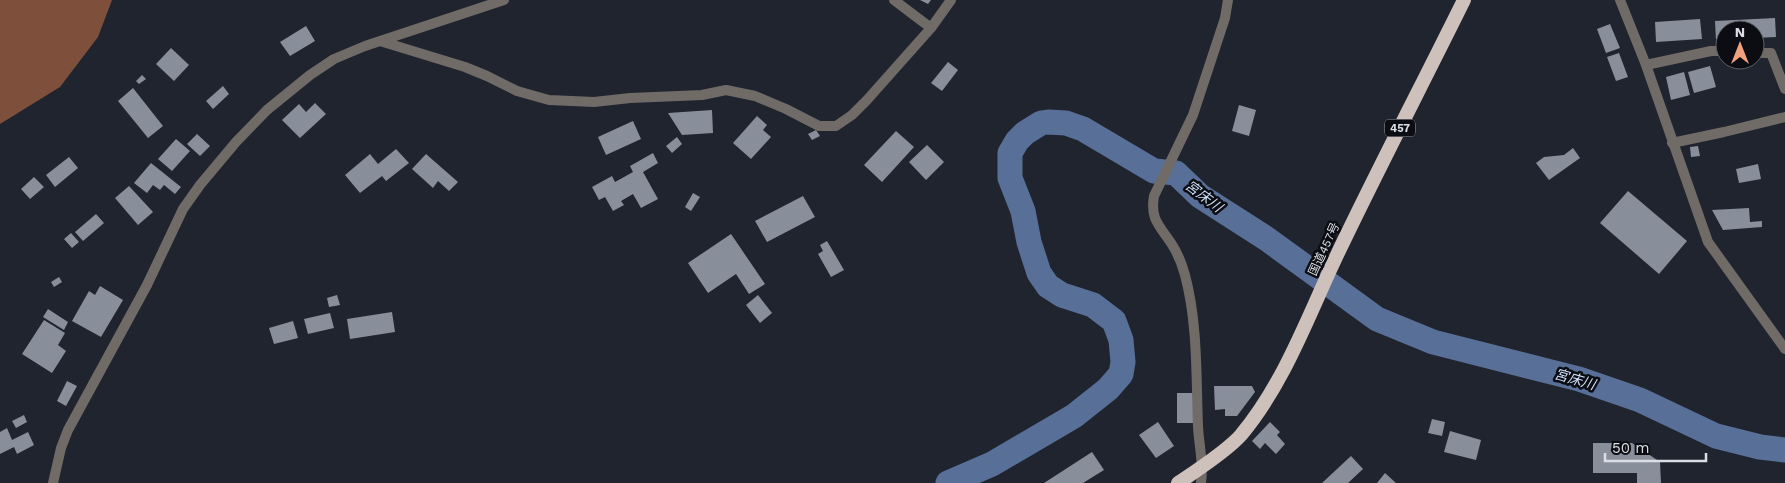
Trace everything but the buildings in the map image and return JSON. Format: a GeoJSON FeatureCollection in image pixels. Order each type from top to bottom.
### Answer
{"type":"FeatureCollection","features":[{"type":"Feature","properties":{"kind":"highway","name":"国道457号"},"geometry":{"type":"LineString","coordinates":[[1178,483],[1239,437],[1264,406],[1464,0]]}},
{"type":"Feature","properties":{"kind":"street"},"geometry":{"type":"LineString","coordinates":[[53,483],[60,448],[78,409],[146,285],[183,209],[200,185],[236,142],[291,90],[334,59],[352,50],[504,0]]}},
{"type":"Feature","properties":{"kind":"street"},"geometry":{"type":"LineString","coordinates":[[894,0],[931,28]]}},
{"type":"Feature","properties":{"kind":"street"},"geometry":{"type":"LineString","coordinates":[[380,41],[465,67],[516,91],[549,100],[594,102],[630,98],[702,95],[726,90],[755,96],[819,126],[836,126],[852,115],[931,28],[951,0]]}},
{"type":"Feature","properties":{"kind":"street"},"geometry":{"type":"LineString","coordinates":[[1201,483],[1203,466],[1198,428],[1197,372],[1190,297],[1178,257],[1172,245],[1155,222],[1153,203],[1186,131],[1225,18],[1228,0]]}},
{"type":"Feature","properties":{"kind":"street"},"geometry":{"type":"LineString","coordinates":[[1620,0],[1646,65],[1708,242],[1785,349]]}},
{"type":"Feature","properties":{"kind":"street"},"geometry":{"type":"LineString","coordinates":[[1646,65],[1715,50]]}},
{"type":"Feature","properties":{"kind":"street"},"geometry":{"type":"LineString","coordinates":[[1765,53],[1772,53],[1785,89]]}},
{"type":"Feature","properties":{"kind":"street"},"geometry":{"type":"LineString","coordinates":[[1672,143],[1785,117]]}},
{"type":"Feature","properties":{"kind":"shaded area"},"geometry":{"type":"Polygon","coordinates":[[[0,0],[112,0],[98,37],[60,87],[0,124],[0,0]]]}},
{"type":"Feature","properties":{"kind":"waterway","name":"宮床川"},"geometry":{"type":"LineString","coordinates":[[948,483],[992,464],[1074,416],[1108,389],[1121,374],[1123,362],[1121,340],[1114,321],[1093,305],[1062,295],[1048,286],[1039,273],[1029,242],[1023,211],[1010,178],[1010,153],[1017,141],[1025,133],[1041,123],[1048,122],[1066,123],[1083,129],[1154,171],[1176,173],[1200,196],[1267,239],[1377,319],[1433,342],[1579,379],[1640,400],[1716,436],[1760,447],[1785,450]]}}]}
